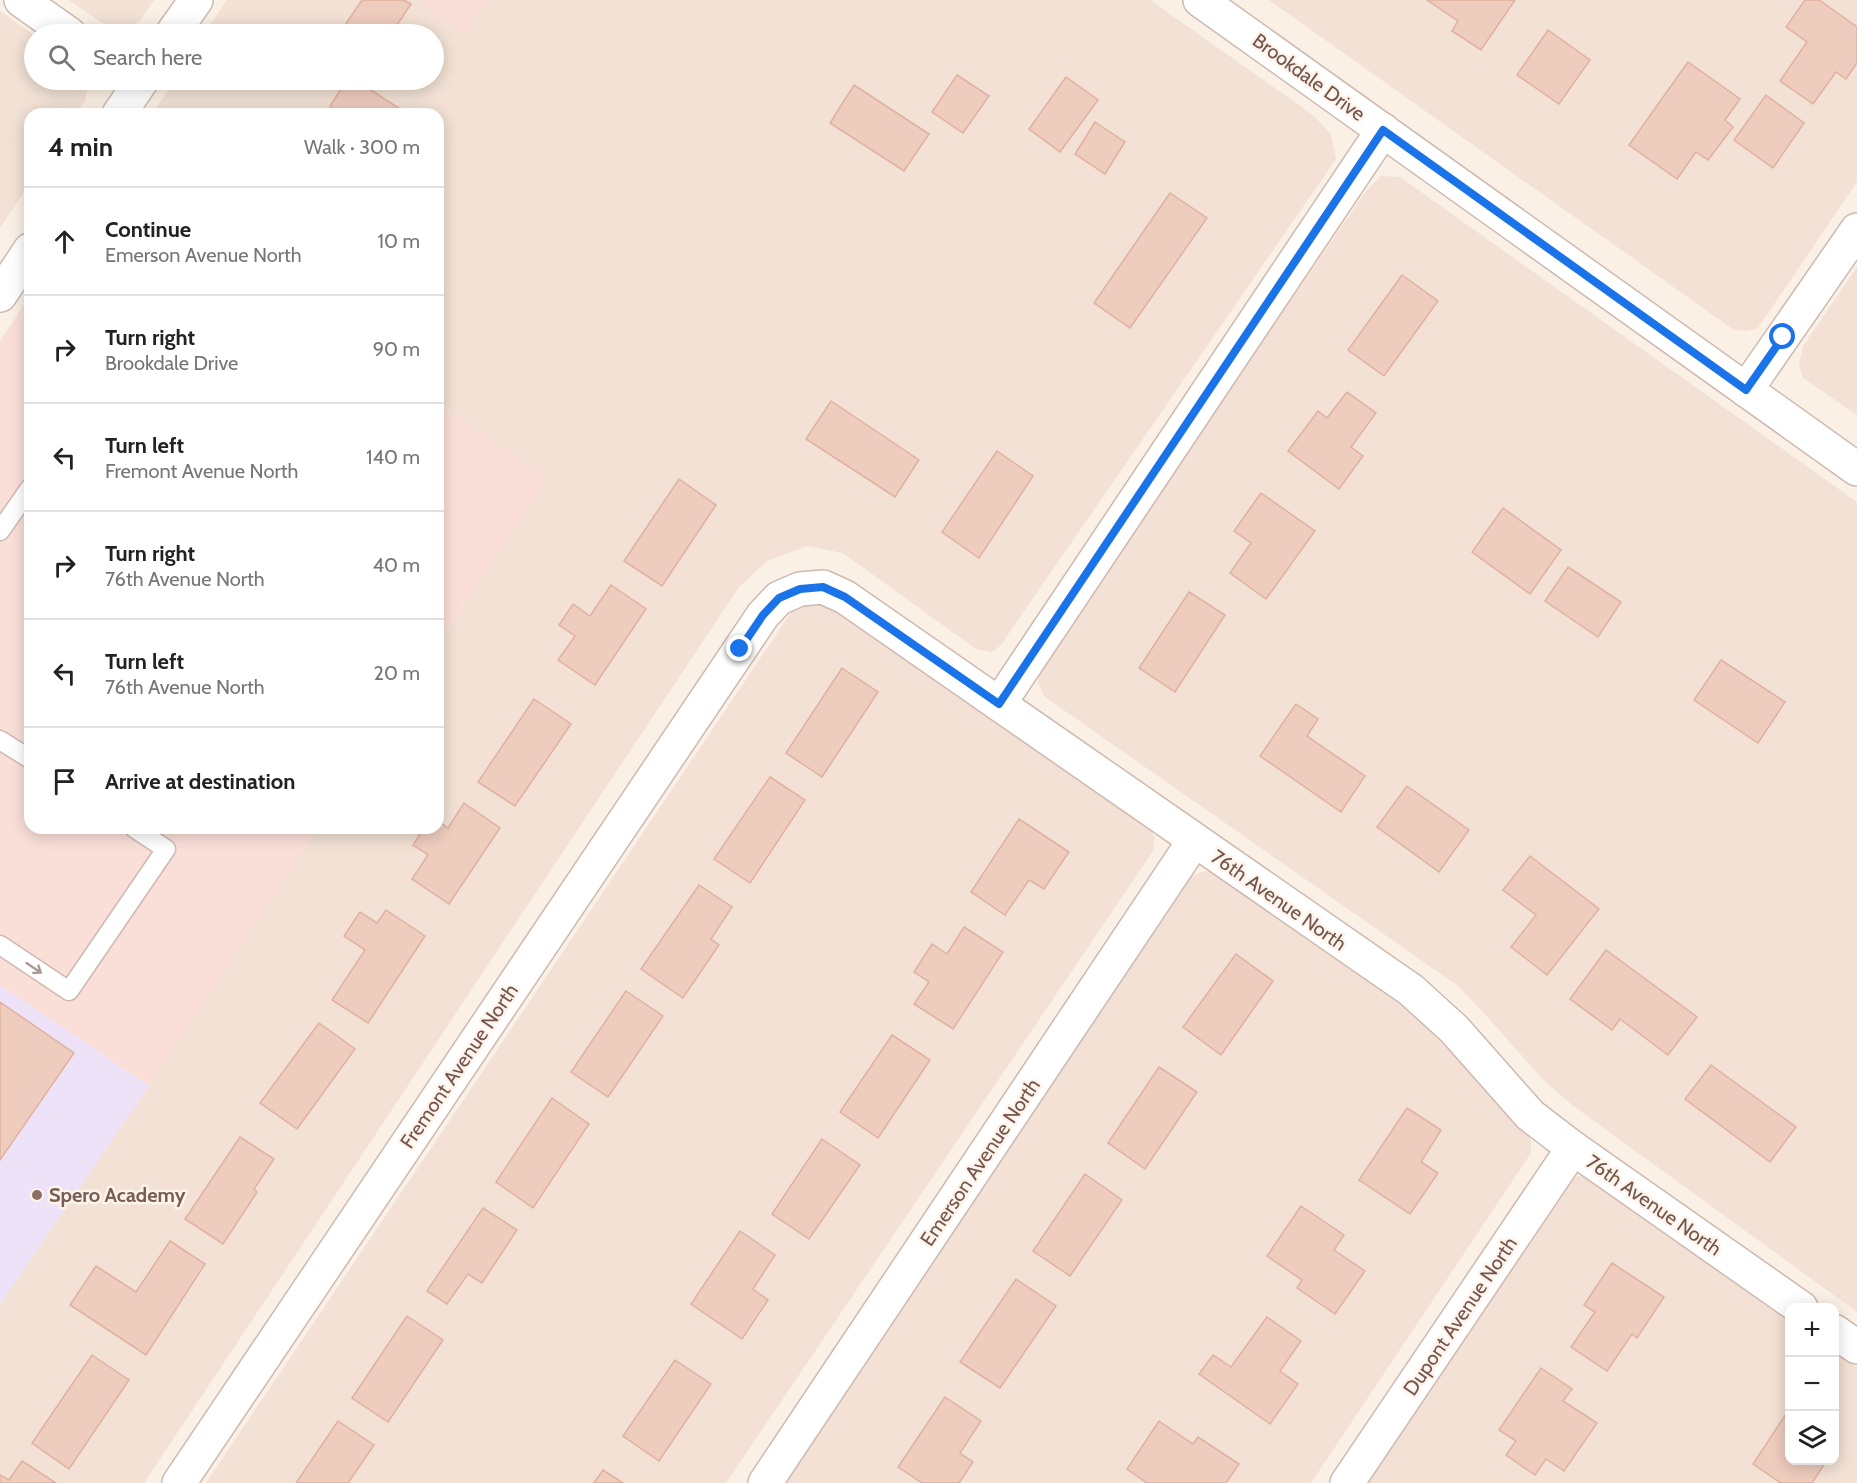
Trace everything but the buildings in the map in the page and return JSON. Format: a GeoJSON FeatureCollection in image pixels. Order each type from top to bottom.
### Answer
{"type":"FeatureCollection","features":[{"type":"Feature","properties":{"kind":"street"},"geometry":{"type":"LineString","coordinates":[[21,0],[55,24]]}},
{"type":"Feature","properties":{"kind":"street"},"geometry":{"type":"LineString","coordinates":[[179,24],[196,0]]}},
{"type":"Feature","properties":{"kind":"street","name":"Brookdale Drive"},"geometry":{"type":"LineString","coordinates":[[1200,0],[1857,469]]}},
{"type":"Feature","properties":{"kind":"street"},"geometry":{"type":"LineString","coordinates":[[122,108],[132,90]]}},
{"type":"Feature","properties":{"kind":"street"},"geometry":{"type":"LineString","coordinates":[[999,704],[1383,130]]}},
{"type":"Feature","properties":{"kind":"street"},"geometry":{"type":"LineString","coordinates":[[1746,390],[1857,230]]}},
{"type":"Feature","properties":{"kind":"street"},"geometry":{"type":"LineString","coordinates":[[0,295],[24,259]]}},
{"type":"Feature","properties":{"kind":"street","name":"76th Avenue North"},"geometry":{"type":"LineString","coordinates":[[740,649],[763,615],[779,598],[800,589],[823,587],[845,597],[1411,990],[1454,1029],[1530,1115],[1573,1148],[1794,1303]]}},
{"type":"Feature","properties":{"kind":"street","name":"Fremont Avenue North"},"geometry":{"type":"LineString","coordinates":[[179,1483],[740,649]]}},
{"type":"Feature","properties":{"kind":"street","name":"Emerson Avenue North"},"geometry":{"type":"LineString","coordinates":[[765,1483],[1194,841]]}},
{"type":"Feature","properties":{"kind":"street","name":"Dupont Avenue North"},"geometry":{"type":"LineString","coordinates":[[1347,1483],[1573,1148]]}},
{"type":"Feature","properties":{"kind":"street"},"geometry":{"type":"LineString","coordinates":[[1839,1334],[1857,1347]]}},
{"type":"Feature","properties":{"kind":"lane"},"geometry":{"type":"LineString","coordinates":[[0,531],[24,497]]}},
{"type":"Feature","properties":{"kind":"lane"},"geometry":{"type":"LineString","coordinates":[[0,740],[24,755]]}},
{"type":"Feature","properties":{"kind":"lane"},"geometry":{"type":"LineString","coordinates":[[0,945],[69,991],[166,849],[143,834]]}},
{"type":"Feature","properties":{"kind":"shaded area"},"geometry":{"type":"Polygon","coordinates":[[[69,0],[154,0],[139,22],[134,24],[102,23],[69,0]]]}},
{"type":"Feature","properties":{"kind":"shaded area"},"geometry":{"type":"Polygon","coordinates":[[[227,0],[417,0],[465,34],[488,0],[1150,0],[1313,115],[1331,134],[1336,159],[1000,646],[992,652],[976,649],[843,553],[807,546],[767,561],[739,587],[144,1483],[0,1483],[0,1304],[149,1086],[314,834],[444,834],[444,636],[548,478],[444,407],[444,108],[156,108],[168,90],[444,90],[444,24],[211,24],[227,0]]]}},
{"type":"Feature","properties":{"kind":"shaded area"},"geometry":{"type":"Polygon","coordinates":[[[417,0],[488,0],[465,34],[417,0]]]}},
{"type":"Feature","properties":{"kind":"shaded area"},"geometry":{"type":"Polygon","coordinates":[[[1269,0],[1857,0],[1857,182],[1758,328],[1747,331],[1734,330],[1269,0]]]}},
{"type":"Feature","properties":{"kind":"shaded area"},"geometry":{"type":"Polygon","coordinates":[[[0,11],[24,28],[24,90],[87,90],[85,101],[80,108],[24,108],[24,192],[0,228],[0,11]]]}},
{"type":"Feature","properties":{"kind":"shaded area"},"geometry":{"type":"Polygon","coordinates":[[[1381,176],[1400,177],[1857,502],[1857,1312],[1572,1105],[1544,1081],[1458,986],[1045,697],[1038,683],[1042,663],[1366,191],[1381,176]]]}},
{"type":"Feature","properties":{"kind":"shaded area"},"geometry":{"type":"Polygon","coordinates":[[[1857,267],[1857,415],[1803,378],[1799,365],[1803,346],[1857,267]]]}},
{"type":"Feature","properties":{"kind":"shaded area"},"geometry":{"type":"Polygon","coordinates":[[[24,305],[24,834],[314,834],[149,1086],[0,985],[0,341],[24,305]]]}},
{"type":"Feature","properties":{"kind":"shaded area"},"geometry":{"type":"Polygon","coordinates":[[[444,407],[548,478],[444,636],[444,407]]]}},
{"type":"Feature","properties":{"kind":"shaded area"},"geometry":{"type":"Polygon","coordinates":[[[802,602],[834,604],[1147,825],[1155,838],[1153,851],[726,1483],[206,1483],[792,611],[802,602]]]}},
{"type":"Feature","properties":{"kind":"shaded area"},"geometry":{"type":"Polygon","coordinates":[[[1210,871],[1429,1025],[1491,1097],[1528,1130],[1531,1141],[1531,1153],[1311,1483],[783,1483],[1189,878],[1201,872],[1210,871]]]}},
{"type":"Feature","properties":{"kind":"shaded area","name":"Spero Academy"},"geometry":{"type":"Polygon","coordinates":[[[0,985],[149,1086],[0,1304],[0,985]]]}},
{"type":"Feature","properties":{"kind":"shaded area"},"geometry":{"type":"Polygon","coordinates":[[[1578,1176],[1591,1177],[1785,1316],[1785,1465],[1839,1465],[1839,1354],[1857,1367],[1857,1483],[1364,1483],[1564,1184],[1578,1176]]]}},
{"type":"Feature","properties":{"kind":"place","name":"Spero Academy"},"geometry":{"type":"Point","coordinates":[37,1195]}},
{"type":"Feature","properties":{"kind":"route"},"geometry":{"type":"LineString","coordinates":[[740,649],[763,615],[779,598],[800,589],[823,587],[845,597],[999,704],[1383,130],[1746,390],[1783,337]]}}]}
